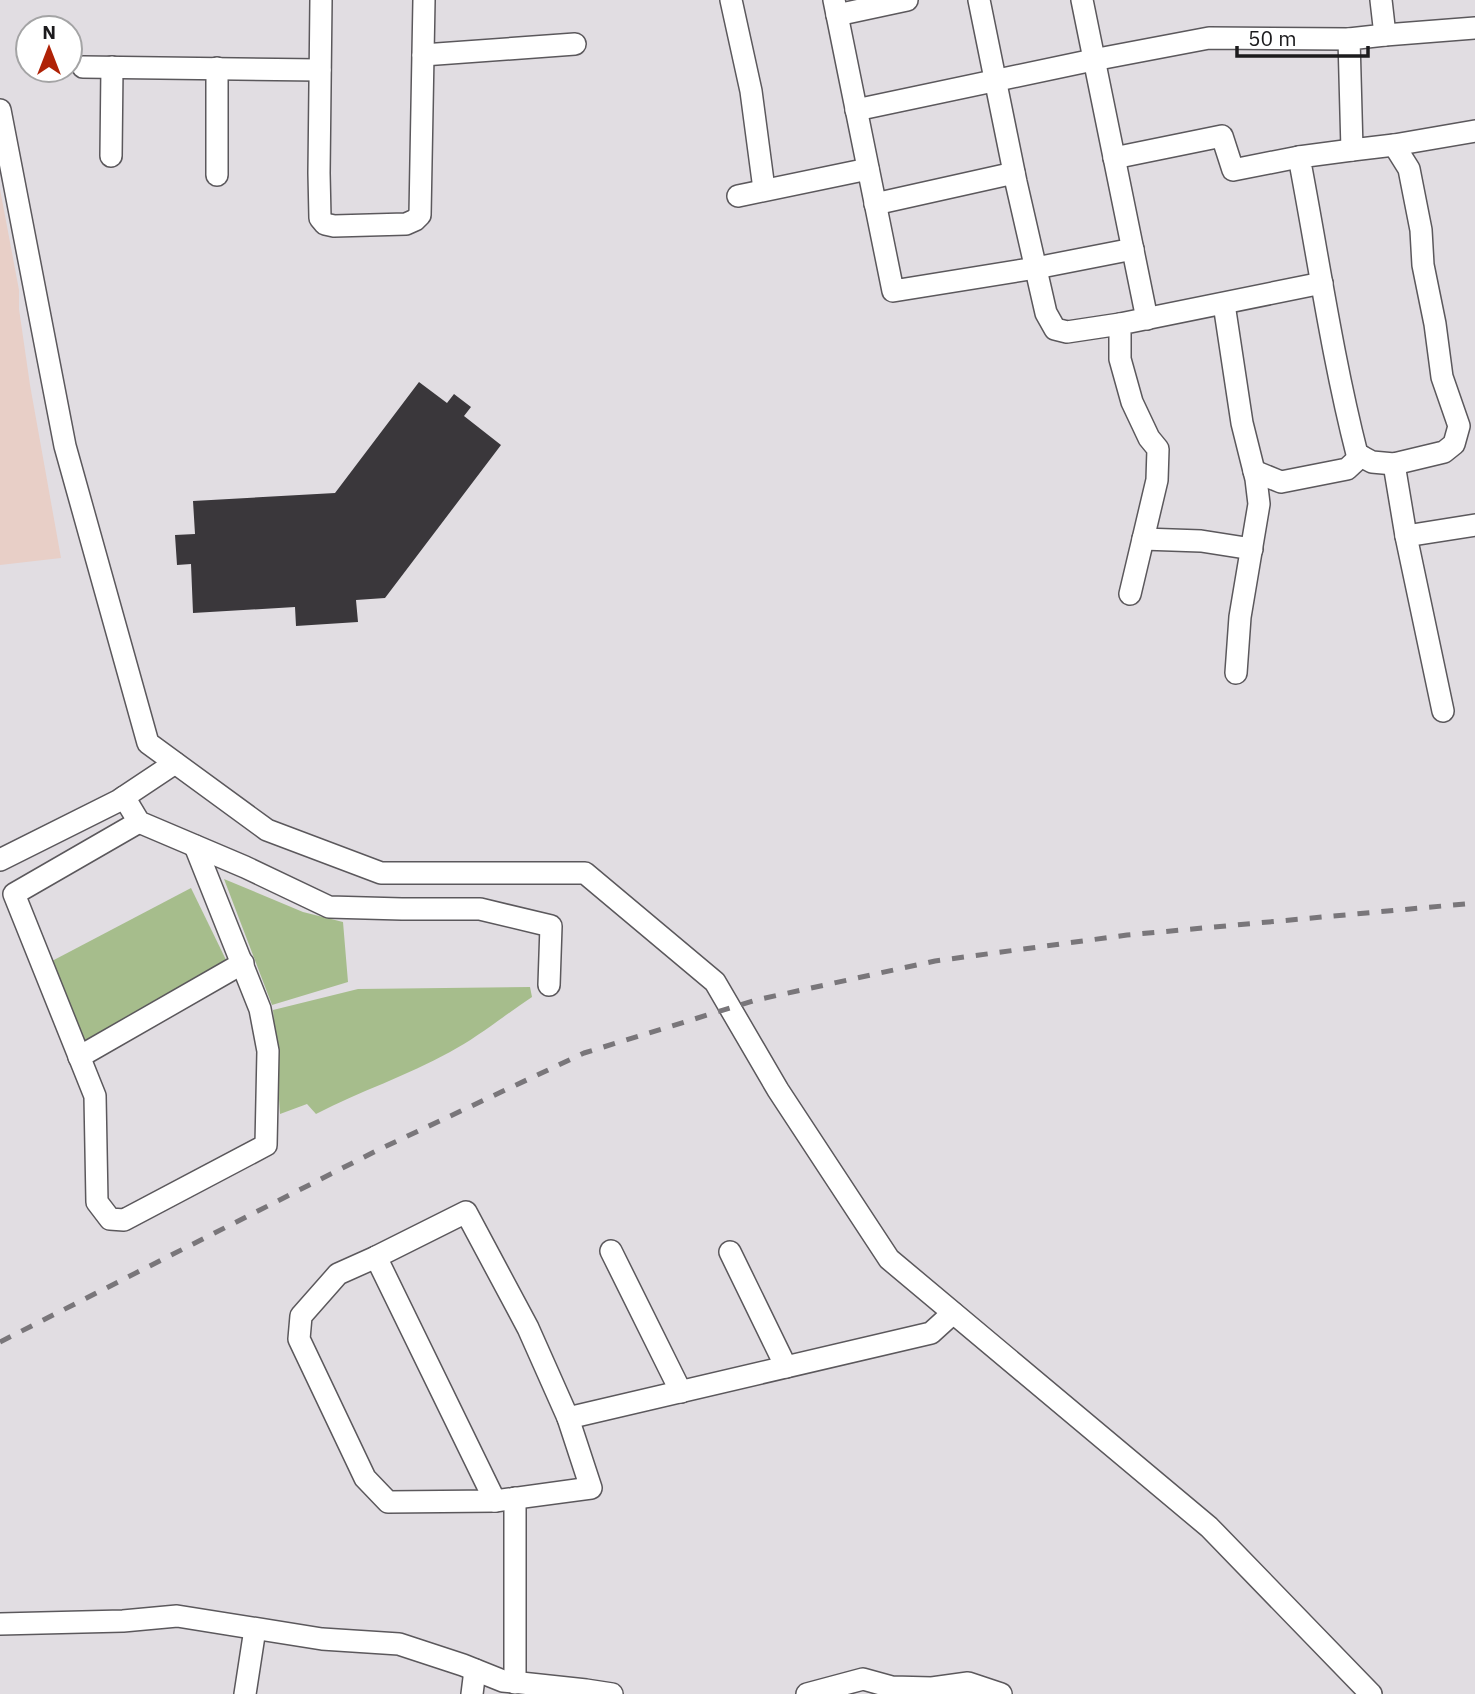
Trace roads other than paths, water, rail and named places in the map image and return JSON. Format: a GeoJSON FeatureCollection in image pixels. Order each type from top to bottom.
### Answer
{"type":"FeatureCollection","features":[{"type":"Feature","properties":{"kind":"street"},"geometry":{"type":"LineString","coordinates":[[321,0],[320,218],[325,224],[334,226],[406,224],[420,215],[424,0]]}},
{"type":"Feature","properties":{"kind":"street"},"geometry":{"type":"LineString","coordinates":[[731,0],[751,91],[764,189]]}},
{"type":"Feature","properties":{"kind":"street"},"geometry":{"type":"LineString","coordinates":[[907,0],[836,7],[893,292],[1133,249]]}},
{"type":"Feature","properties":{"kind":"street"},"geometry":{"type":"LineString","coordinates":[[979,0],[1046,313],[1055,329],[1067,332],[1120,324],[1322,283]]}},
{"type":"Feature","properties":{"kind":"street"},"geometry":{"type":"LineString","coordinates":[[1082,0],[1147,319]]}},
{"type":"Feature","properties":{"kind":"street"},"geometry":{"type":"LineString","coordinates":[[1381,0],[1385,34]]}},
{"type":"Feature","properties":{"kind":"street"},"geometry":{"type":"LineString","coordinates":[[856,110],[1209,38],[1349,38],[1475,27]]}},
{"type":"Feature","properties":{"kind":"street"},"geometry":{"type":"LineString","coordinates":[[1349,38],[1352,150]]}},
{"type":"Feature","properties":{"kind":"street"},"geometry":{"type":"LineString","coordinates":[[423,55],[575,44]]}},
{"type":"Feature","properties":{"kind":"street"},"geometry":{"type":"LineString","coordinates":[[84,67],[320,70]]}},
{"type":"Feature","properties":{"kind":"street"},"geometry":{"type":"LineString","coordinates":[[111,156],[112,67]]}},
{"type":"Feature","properties":{"kind":"street"},"geometry":{"type":"LineString","coordinates":[[216,68],[217,175]]}},
{"type":"Feature","properties":{"kind":"street"},"geometry":{"type":"LineString","coordinates":[[0,110],[65,446],[148,743],[267,830],[381,873],[585,873],[716,982],[778,1090],[889,1259],[1209,1527],[1371,1694]]}},
{"type":"Feature","properties":{"kind":"street"},"geometry":{"type":"LineString","coordinates":[[1114,158],[1222,136],[1233,170],[1299,157],[1475,131]]}},
{"type":"Feature","properties":{"kind":"street"},"geometry":{"type":"LineString","coordinates":[[1299,157],[1336,364],[1357,454],[1372,462],[1394,464],[1444,452],[1454,444],[1459,426],[1442,377],[1423,265],[1421,230],[1409,169],[1394,145]]}},
{"type":"Feature","properties":{"kind":"street"},"geometry":{"type":"LineString","coordinates":[[738,196],[868,169]]}},
{"type":"Feature","properties":{"kind":"street"},"geometry":{"type":"LineString","coordinates":[[875,204],[1014,173]]}},
{"type":"Feature","properties":{"kind":"street"},"geometry":{"type":"LineString","coordinates":[[1224,304],[1242,423],[1259,505],[1240,617],[1236,673]]}},
{"type":"Feature","properties":{"kind":"street"},"geometry":{"type":"LineString","coordinates":[[1120,324],[1119,359],[1132,402],[1149,438],[1158,449],[1157,480],[1130,594]]}},
{"type":"Feature","properties":{"kind":"street"},"geometry":{"type":"LineString","coordinates":[[1254,471],[1281,482],[1347,469],[1360,456]]}},
{"type":"Feature","properties":{"kind":"street"},"geometry":{"type":"LineString","coordinates":[[1394,464],[1406,536],[1443,711]]}},
{"type":"Feature","properties":{"kind":"street"},"geometry":{"type":"LineString","coordinates":[[1406,536],[1475,525]]}},
{"type":"Feature","properties":{"kind":"street"},"geometry":{"type":"LineString","coordinates":[[1143,539],[1201,541],[1252,549]]}},
{"type":"Feature","properties":{"kind":"street"},"geometry":{"type":"LineString","coordinates":[[0,860],[124,797],[175,762]]}},
{"type":"Feature","properties":{"kind":"street"},"geometry":{"type":"LineString","coordinates":[[124,797],[139,822],[329,907],[480,909],[551,926],[549,985]]}},
{"type":"Feature","properties":{"kind":"street"},"geometry":{"type":"LineString","coordinates":[[139,822],[14,894],[95,1096],[97,1202],[110,1219],[124,1220],[266,1145],[268,1051],[260,1009],[195,846]]}},
{"type":"Feature","properties":{"kind":"street"},"geometry":{"type":"LineString","coordinates":[[79,1056],[243,963]]}},
{"type":"Feature","properties":{"kind":"street"},"geometry":{"type":"LineString","coordinates":[[466,1212],[528,1328],[568,1418],[591,1488],[505,1500],[388,1502],[365,1478],[299,1339],[301,1316],[338,1274],[376,1257],[466,1212]]}},
{"type":"Feature","properties":{"kind":"street"},"geometry":{"type":"LineString","coordinates":[[611,1251],[681,1392]]}},
{"type":"Feature","properties":{"kind":"street"},"geometry":{"type":"LineString","coordinates":[[730,1252],[786,1367]]}},
{"type":"Feature","properties":{"kind":"street"},"geometry":{"type":"LineString","coordinates":[[376,1257],[505,1500],[515,1683]]}},
{"type":"Feature","properties":{"kind":"street"},"geometry":{"type":"LineString","coordinates":[[568,1418],[931,1333],[953,1313]]}},
{"type":"Feature","properties":{"kind":"street"},"geometry":{"type":"LineString","coordinates":[[0,1624],[123,1621],[177,1616],[322,1639],[398,1644],[503,1681],[612,1694]]}},
{"type":"Feature","properties":{"kind":"street"},"geometry":{"type":"LineString","coordinates":[[245,1694],[255,1629]]}},
{"type":"Feature","properties":{"kind":"street"},"geometry":{"type":"LineString","coordinates":[[472,1694],[475,1670]]}},
{"type":"Feature","properties":{"kind":"street"},"geometry":{"type":"LineString","coordinates":[[807,1694],[863,1679],[910,1691],[968,1683],[1001,1694]]}},
{"type":"Feature","properties":{"kind":"railway"},"geometry":{"type":"LineString","coordinates":[[0,1342],[378,1150],[584,1053],[756,1000],[935,961],[1127,935],[1475,903]]}}]}
